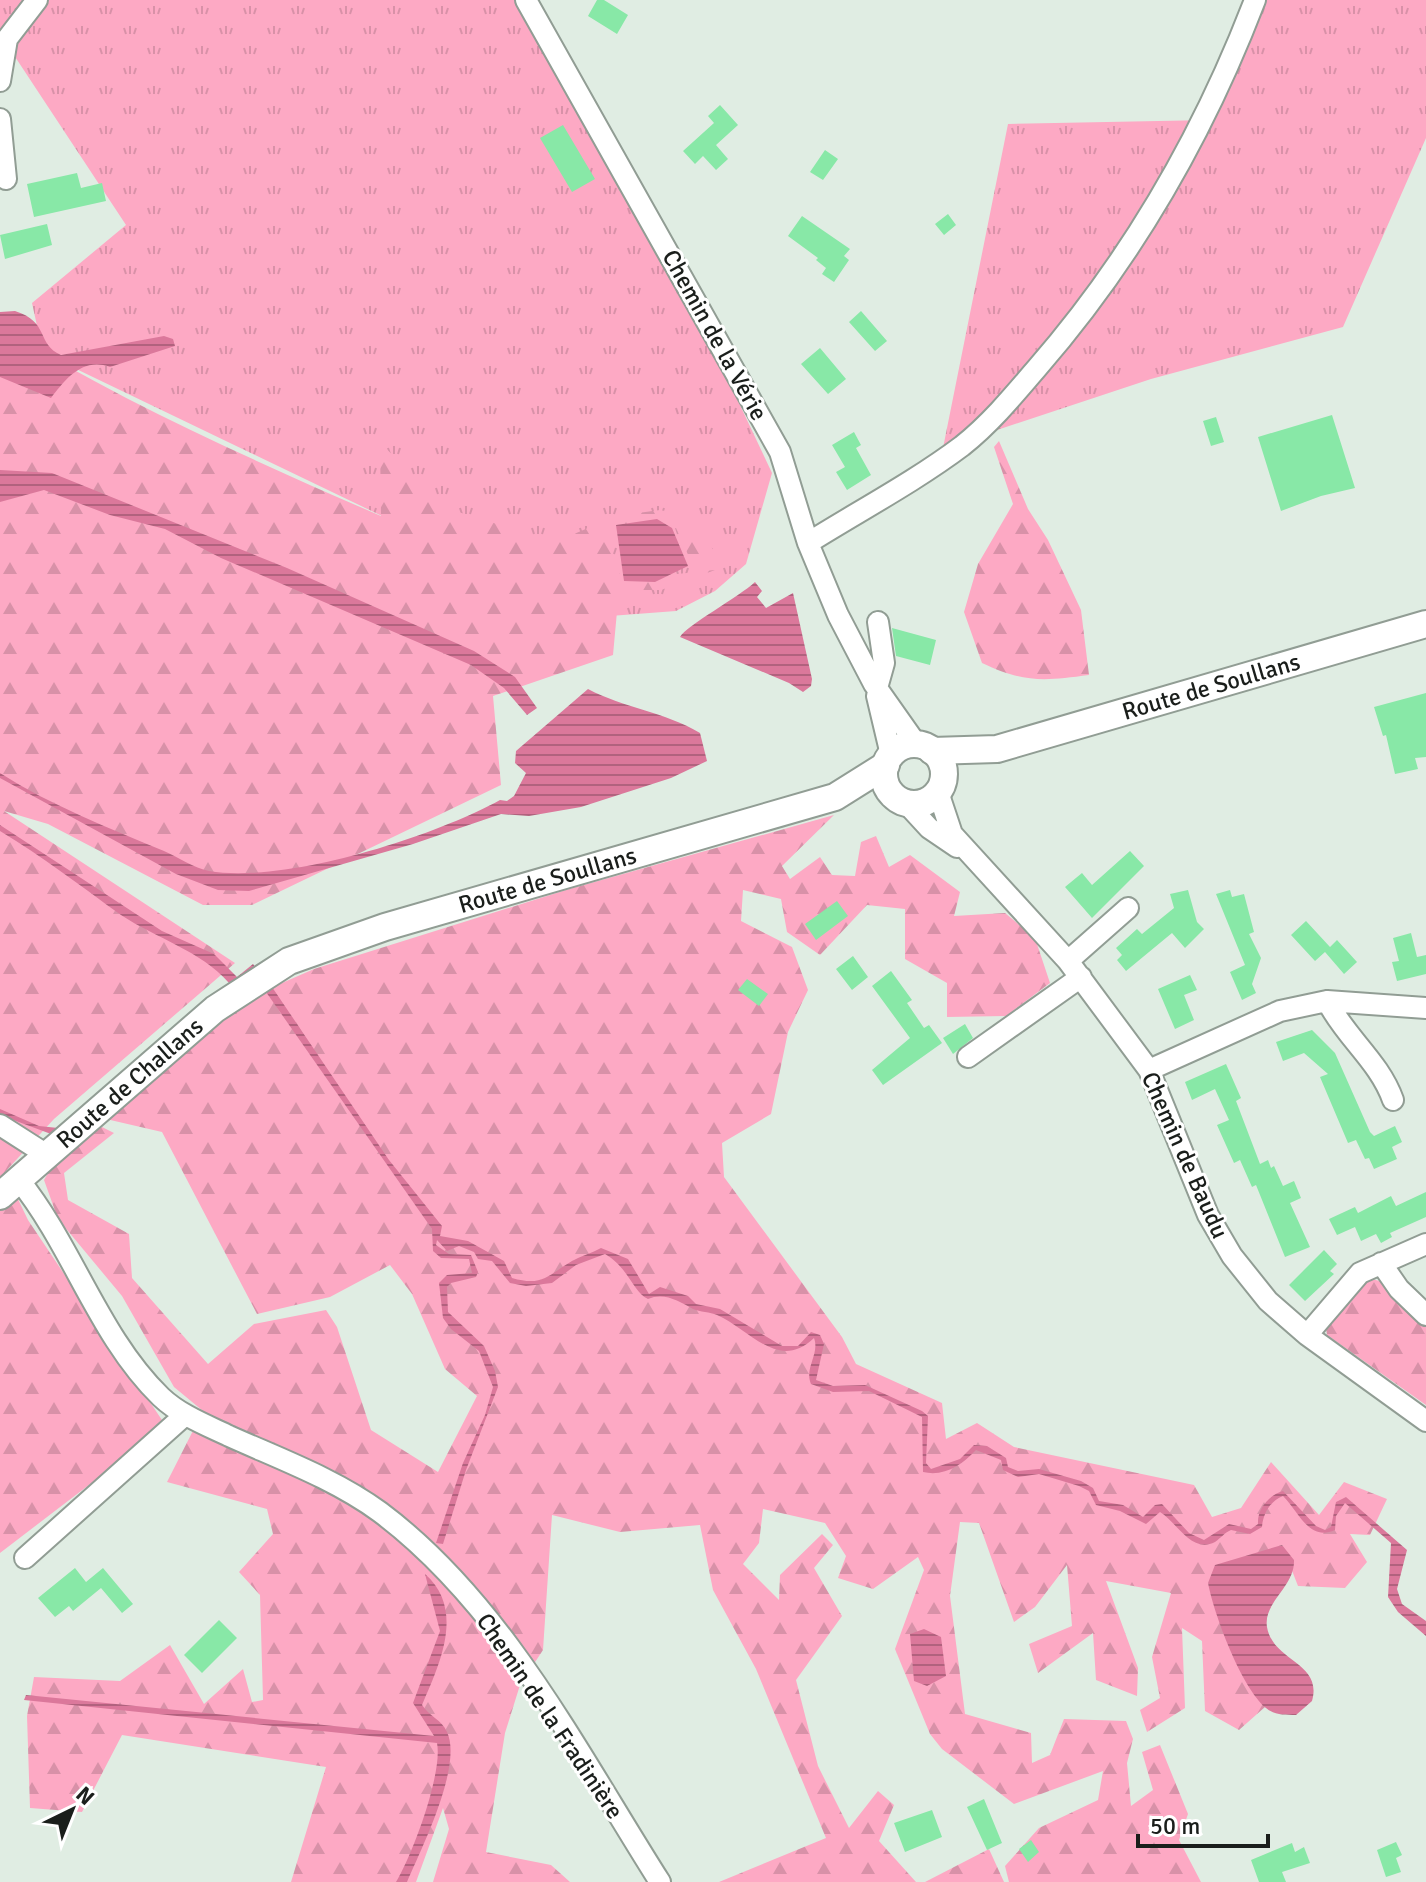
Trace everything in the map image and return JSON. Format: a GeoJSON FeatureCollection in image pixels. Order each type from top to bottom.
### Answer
{"type":"FeatureCollection","features":[{"type":"Feature","properties":{"kind":"main road","name":"Route de Soullans"},"geometry":{"type":"LineString","coordinates":[[925,748],[997,749],[1426,624]]}},
{"type":"Feature","properties":{"kind":"main road"},"geometry":{"type":"LineString","coordinates":[[904,746],[925,748],[943,767],[940,788],[924,802],[901,801],[886,785],[888,760],[904,746]]}},
{"type":"Feature","properties":{"kind":"main road","name":"Route de Soullans"},"geometry":{"type":"LineString","coordinates":[[940,788],[997,749]]}},
{"type":"Feature","properties":{"kind":"main road","name":"Route de Soullans"},"geometry":{"type":"LineString","coordinates":[[263,975],[330,944],[371,931],[835,797],[888,760]]}},
{"type":"Feature","properties":{"kind":"main road","name":"Route de Soullans"},"geometry":{"type":"LineString","coordinates":[[835,797],[901,801]]}},
{"type":"Feature","properties":{"kind":"main road","name":"Route de Challans"},"geometry":{"type":"LineString","coordinates":[[10,1188],[215,1009],[263,975]]}},
{"type":"Feature","properties":{"kind":"street"},"geometry":{"type":"LineString","coordinates":[[0,81],[7,39],[37,0]]}},
{"type":"Feature","properties":{"kind":"street","name":"Chemin de la Vérie"},"geometry":{"type":"LineString","coordinates":[[526,0],[780,452],[808,543],[838,615],[875,686],[925,748]]}},
{"type":"Feature","properties":{"kind":"street"},"geometry":{"type":"LineString","coordinates":[[808,543],[962,445],[1004,406],[1073,327],[1143,226],[1193,139],[1255,0]]}},
{"type":"Feature","properties":{"kind":"street"},"geometry":{"type":"LineString","coordinates":[[0,119],[6,179]]}},
{"type":"Feature","properties":{"kind":"street"},"geometry":{"type":"LineString","coordinates":[[875,686],[884,663],[878,622]]}},
{"type":"Feature","properties":{"kind":"street","name":"Chemin de la Vérie"},"geometry":{"type":"LineString","coordinates":[[875,686],[888,760]]}},
{"type":"Feature","properties":{"kind":"street","name":"Chemin de Baudu"},"geometry":{"type":"LineString","coordinates":[[940,788],[952,834],[1074,969],[1149,1070],[1208,1215],[1232,1256],[1268,1301],[1307,1335],[1426,1421]]}},
{"type":"Feature","properties":{"kind":"street","name":"Chemin de Baudu"},"geometry":{"type":"LineString","coordinates":[[901,801],[929,828],[973,858]]}},
{"type":"Feature","properties":{"kind":"street"},"geometry":{"type":"LineString","coordinates":[[968,1057],[1074,969],[1128,908]]}},
{"type":"Feature","properties":{"kind":"street"},"geometry":{"type":"LineString","coordinates":[[1327,1001],[1339,1024],[1384,1075],[1393,1100]]}},
{"type":"Feature","properties":{"kind":"street"},"geometry":{"type":"LineString","coordinates":[[1149,1070],[1280,1011],[1327,1001],[1426,1008]]}},
{"type":"Feature","properties":{"kind":"street"},"geometry":{"type":"LineString","coordinates":[[0,1125],[47,1155]]}},
{"type":"Feature","properties":{"kind":"street","name":"Chemin de la Fradinière"},"geometry":{"type":"LineString","coordinates":[[10,1188],[134,1367],[162,1398],[185,1415],[331,1482],[380,1512],[442,1570],[479,1610],[530,1679],[660,1882]]}},
{"type":"Feature","properties":{"kind":"street"},"geometry":{"type":"LineString","coordinates":[[1307,1335],[1360,1273],[1426,1244]]}},
{"type":"Feature","properties":{"kind":"street"},"geometry":{"type":"LineString","coordinates":[[1381,1263],[1399,1289],[1426,1315]]}},
{"type":"Feature","properties":{"kind":"street"},"geometry":{"type":"LineString","coordinates":[[25,1558],[185,1415]]}},
{"type":"Feature","properties":{"kind":"green space"},"geometry":{"type":"Polygon","coordinates":[[[0,0],[515,0],[714,350],[772,473],[746,564],[715,591],[676,611],[610,616],[382,516],[43,353],[32,303],[126,225],[0,34],[0,0]]]}},
{"type":"Feature","properties":{"kind":"green space"},"geometry":{"type":"Polygon","coordinates":[[[1259,0],[1426,0],[1426,138],[1343,327],[1151,379],[943,448],[1008,124],[1210,120],[1259,0]]]}},
{"type":"Feature","properties":{"kind":"green space"},"geometry":{"type":"Polygon","coordinates":[[[0,327],[140,405],[381,516],[380,442],[442,507],[542,538],[574,534],[616,516],[660,510],[688,516],[718,556],[694,568],[672,519],[611,529],[614,571],[630,579],[715,570],[661,590],[619,590],[613,655],[493,696],[501,785],[252,905],[203,905],[48,824],[4,811],[235,963],[54,1119],[5,1172],[28,1220],[166,1426],[0,1553],[0,327]]]}},
{"type":"Feature","properties":{"kind":"green space"},"geometry":{"type":"Polygon","coordinates":[[[999,441],[1028,509],[1048,540],[1081,610],[1089,675],[1034,679],[982,663],[964,612],[978,564],[1013,504],[994,447],[999,441]]]}},
{"type":"Feature","properties":{"kind":"green space"},"geometry":{"type":"Polygon","coordinates":[[[834,815],[782,866],[790,879],[820,857],[832,875],[855,876],[861,842],[876,836],[889,867],[910,855],[960,892],[954,916],[1005,913],[1035,938],[1050,983],[1006,1016],[947,1017],[947,983],[905,959],[905,909],[867,905],[820,955],[787,932],[781,899],[743,890],[741,921],[792,947],[808,990],[788,1032],[771,1114],[722,1143],[724,1177],[842,1337],[856,1364],[942,1403],[946,1439],[977,1423],[1014,1447],[1194,1485],[1212,1517],[1241,1508],[1271,1462],[1319,1515],[1344,1482],[1387,1499],[1370,1535],[1350,1534],[1367,1562],[1345,1588],[1298,1586],[1282,1545],[1208,1583],[1265,1707],[1239,1730],[1205,1711],[1202,1641],[1182,1628],[1185,1708],[1147,1732],[1140,1710],[1160,1698],[1152,1657],[1171,1593],[1106,1581],[1138,1668],[1137,1696],[1096,1680],[1093,1633],[1038,1673],[1029,1644],[1072,1626],[1067,1565],[1035,1607],[1014,1622],[979,1523],[960,1522],[950,1596],[965,1714],[1031,1733],[1032,1763],[1050,1755],[1064,1719],[1126,1721],[1133,1739],[1127,1763],[1131,1806],[1153,1790],[1142,1752],[1160,1745],[1188,1814],[1179,1840],[1201,1882],[1009,1882],[1005,1866],[1039,1828],[1098,1800],[1103,1771],[1014,1804],[942,1749],[930,1734],[895,1649],[924,1570],[918,1557],[873,1589],[838,1578],[846,1556],[825,1523],[763,1509],[759,1543],[743,1564],[779,1600],[780,1575],[822,1534],[833,1545],[814,1568],[842,1616],[796,1680],[818,1766],[849,1828],[878,1791],[894,1805],[879,1841],[916,1882],[719,1882],[826,1838],[756,1669],[713,1590],[700,1525],[620,1532],[552,1515],[543,1650],[520,1685],[505,1733],[486,1852],[551,1865],[570,1882],[433,1882],[449,1829],[443,1808],[416,1882],[291,1882],[326,1767],[122,1735],[82,1812],[30,1808],[27,1716],[34,1677],[120,1681],[170,1645],[204,1704],[243,1669],[252,1702],[263,1700],[260,1595],[239,1572],[273,1534],[267,1509],[167,1482],[203,1411],[174,1387],[122,1296],[58,1219],[44,1180],[56,1159],[102,1127],[114,1133],[64,1173],[68,1200],[129,1234],[132,1278],[208,1364],[254,1324],[326,1310],[337,1327],[371,1430],[438,1472],[477,1396],[445,1369],[412,1294],[390,1265],[330,1297],[257,1314],[162,1132],[106,1119],[250,997],[314,969],[566,890],[834,815]]]}},
{"type":"Feature","properties":{"kind":"green space"},"geometry":{"type":"Polygon","coordinates":[[[1372,1279],[1383,1282],[1426,1323],[1426,1405],[1327,1335],[1326,1328],[1364,1281],[1372,1279]]]}},
{"type":"Feature","properties":{"kind":"green space"},"geometry":{"type":"Polygon","coordinates":[[[989,1849],[1004,1882],[925,1882],[989,1849]]]}},
{"type":"Feature","properties":{"kind":"shaded area"},"geometry":{"type":"Polygon","coordinates":[[[15,311],[33,321],[48,345],[61,355],[164,336],[173,339],[175,346],[110,367],[91,365],[83,368],[68,378],[51,398],[0,377],[0,312],[15,311]]]}},
{"type":"Feature","properties":{"kind":"shaded area"},"geometry":{"type":"Polygon","coordinates":[[[0,470],[52,473],[287,568],[474,651],[515,677],[537,708],[527,715],[504,688],[471,665],[221,558],[165,529],[110,515],[44,490],[0,502],[0,470]]]}},
{"type":"Feature","properties":{"kind":"shaded area"},"geometry":{"type":"Polygon","coordinates":[[[657,519],[672,528],[688,566],[655,582],[624,581],[616,525],[657,519]]]}},
{"type":"Feature","properties":{"kind":"shaded area"},"geometry":{"type":"Polygon","coordinates":[[[755,582],[762,591],[757,597],[766,608],[793,593],[812,679],[811,686],[803,692],[789,683],[680,637],[692,625],[755,582]]]}},
{"type":"Feature","properties":{"kind":"shaded area"},"geometry":{"type":"Polygon","coordinates":[[[588,689],[700,733],[707,761],[671,778],[581,807],[529,816],[501,814],[413,844],[249,891],[218,890],[176,874],[0,778],[0,773],[60,806],[203,870],[241,873],[277,871],[317,864],[399,842],[437,829],[500,800],[507,801],[514,796],[526,773],[515,763],[516,751],[588,689]]]}},
{"type":"Feature","properties":{"kind":"shaded area"},"geometry":{"type":"Polygon","coordinates":[[[0,825],[162,931],[214,954],[237,977],[253,964],[256,968],[51,1134],[0,1115],[0,1109],[39,1126],[58,1128],[229,983],[192,953],[121,915],[0,831],[0,825]]]}},
{"type":"Feature","properties":{"kind":"shaded area"},"geometry":{"type":"Polygon","coordinates":[[[272,987],[389,1160],[442,1226],[440,1236],[468,1241],[504,1261],[512,1278],[538,1280],[601,1248],[628,1259],[649,1294],[660,1287],[688,1296],[696,1304],[720,1309],[782,1346],[798,1346],[811,1332],[820,1335],[824,1344],[816,1380],[833,1386],[865,1385],[922,1411],[928,1416],[926,1463],[931,1469],[960,1459],[974,1445],[987,1446],[1006,1458],[1008,1467],[1018,1471],[1039,1469],[1081,1481],[1093,1488],[1099,1501],[1123,1505],[1143,1517],[1155,1505],[1162,1504],[1189,1533],[1204,1540],[1229,1524],[1251,1529],[1258,1524],[1265,1503],[1283,1491],[1316,1526],[1325,1530],[1331,1527],[1336,1502],[1346,1497],[1407,1550],[1397,1589],[1402,1604],[1426,1621],[1426,1636],[1398,1612],[1388,1597],[1391,1543],[1345,1503],[1336,1516],[1335,1530],[1326,1533],[1305,1524],[1283,1496],[1268,1508],[1262,1527],[1250,1534],[1231,1530],[1206,1545],[1185,1535],[1160,1512],[1146,1524],[1120,1511],[1096,1505],[1089,1491],[1079,1486],[1039,1474],[1018,1477],[1003,1470],[1001,1460],[976,1450],[952,1468],[938,1473],[923,1472],[922,1417],[869,1391],[833,1392],[811,1384],[809,1372],[815,1350],[814,1338],[801,1347],[788,1351],[776,1350],[717,1315],[666,1297],[648,1299],[638,1291],[620,1266],[605,1254],[576,1265],[552,1283],[526,1286],[510,1283],[492,1261],[478,1259],[474,1252],[459,1246],[447,1251],[437,1240],[436,1245],[449,1254],[471,1255],[478,1272],[476,1277],[451,1283],[447,1287],[448,1312],[484,1346],[498,1387],[466,1470],[443,1544],[436,1543],[493,1387],[479,1351],[451,1329],[443,1318],[439,1283],[447,1275],[472,1273],[469,1259],[441,1258],[433,1251],[432,1229],[266,992],[272,987]]]}},
{"type":"Feature","properties":{"kind":"shaded area"},"geometry":{"type":"Polygon","coordinates":[[[1282,1545],[1294,1560],[1293,1570],[1270,1610],[1267,1627],[1278,1648],[1310,1678],[1312,1701],[1296,1715],[1269,1710],[1247,1684],[1222,1631],[1208,1583],[1215,1565],[1282,1545]]]}},
{"type":"Feature","properties":{"kind":"shaded area"},"geometry":{"type":"Polygon","coordinates":[[[425,1574],[437,1588],[447,1621],[441,1655],[422,1705],[447,1732],[449,1765],[438,1807],[407,1882],[396,1882],[418,1835],[431,1793],[438,1757],[437,1743],[24,1700],[26,1695],[434,1736],[413,1703],[440,1631],[425,1574]]]}},
{"type":"Feature","properties":{"kind":"shaded area"},"geometry":{"type":"Polygon","coordinates":[[[924,1629],[941,1637],[946,1676],[927,1686],[914,1681],[910,1634],[924,1629]]]}},
{"type":"Feature","properties":{"kind":"building"},"geometry":{"type":"Polygon","coordinates":[[[597,0],[604,0],[628,15],[617,34],[588,16],[597,0]]]}},
{"type":"Feature","properties":{"kind":"building"},"geometry":{"type":"Polygon","coordinates":[[[720,105],[738,125],[716,145],[728,159],[716,170],[703,156],[695,164],[683,151],[714,123],[708,116],[720,105]]]}},
{"type":"Feature","properties":{"kind":"building"},"geometry":{"type":"Polygon","coordinates":[[[563,125],[595,179],[572,192],[540,138],[563,125]]]}},
{"type":"Feature","properties":{"kind":"building"},"geometry":{"type":"Polygon","coordinates":[[[825,150],[838,159],[823,180],[810,172],[825,150]]]}},
{"type":"Feature","properties":{"kind":"building"},"geometry":{"type":"Polygon","coordinates":[[[77,173],[81,188],[102,183],[106,201],[34,217],[27,184],[77,173]]]}},
{"type":"Feature","properties":{"kind":"building"},"geometry":{"type":"Polygon","coordinates":[[[948,214],[956,225],[944,235],[935,224],[948,214]]]}},
{"type":"Feature","properties":{"kind":"building"},"geometry":{"type":"Polygon","coordinates":[[[802,216],[850,249],[844,256],[849,260],[834,282],[822,274],[826,268],[816,260],[818,258],[788,236],[802,216]]]}},
{"type":"Feature","properties":{"kind":"building"},"geometry":{"type":"Polygon","coordinates":[[[47,224],[52,245],[5,259],[0,235],[47,224]]]}},
{"type":"Feature","properties":{"kind":"building"},"geometry":{"type":"Polygon","coordinates":[[[861,311],[887,341],[875,351],[849,322],[861,311]]]}},
{"type":"Feature","properties":{"kind":"building"},"geometry":{"type":"Polygon","coordinates":[[[820,348],[846,379],[828,394],[801,364],[820,348]]]}},
{"type":"Feature","properties":{"kind":"building"},"geometry":{"type":"Polygon","coordinates":[[[1332,415],[1355,488],[1321,496],[1281,511],[1258,437],[1332,415]]]}},
{"type":"Feature","properties":{"kind":"building"},"geometry":{"type":"Polygon","coordinates":[[[1216,417],[1224,442],[1211,446],[1203,421],[1216,417]]]}},
{"type":"Feature","properties":{"kind":"building"},"geometry":{"type":"Polygon","coordinates":[[[854,432],[861,445],[856,448],[871,475],[847,490],[836,472],[845,467],[832,445],[854,432]]]}},
{"type":"Feature","properties":{"kind":"building"},"geometry":{"type":"Polygon","coordinates":[[[892,628],[936,640],[930,665],[896,656],[892,628]]]}},
{"type":"Feature","properties":{"kind":"building"},"geometry":{"type":"Polygon","coordinates":[[[1426,693],[1426,757],[1415,758],[1418,769],[1395,774],[1386,735],[1383,736],[1374,707],[1426,693]]]}},
{"type":"Feature","properties":{"kind":"building"},"geometry":{"type":"Polygon","coordinates":[[[1130,851],[1144,866],[1092,918],[1065,887],[1082,873],[1092,885],[1130,851]]]}},
{"type":"Feature","properties":{"kind":"building"},"geometry":{"type":"Polygon","coordinates":[[[1188,890],[1197,922],[1204,929],[1185,948],[1172,933],[1126,971],[1117,960],[1122,955],[1116,948],[1137,929],[1142,934],[1174,908],[1170,894],[1188,890]]]}},
{"type":"Feature","properties":{"kind":"building"},"geometry":{"type":"Polygon","coordinates":[[[1230,890],[1232,897],[1244,894],[1254,932],[1249,934],[1261,958],[1252,984],[1256,993],[1242,1000],[1230,972],[1245,965],[1216,894],[1230,890]]]}},
{"type":"Feature","properties":{"kind":"building"},"geometry":{"type":"Polygon","coordinates":[[[837,901],[848,916],[816,940],[805,924],[837,901]]]}},
{"type":"Feature","properties":{"kind":"building"},"geometry":{"type":"Polygon","coordinates":[[[1306,921],[1330,947],[1337,940],[1357,962],[1344,974],[1325,952],[1315,961],[1291,935],[1306,921]]]}},
{"type":"Feature","properties":{"kind":"building"},"geometry":{"type":"Polygon","coordinates":[[[1411,933],[1417,957],[1426,955],[1426,974],[1397,981],[1392,962],[1399,961],[1393,938],[1411,933]]]}},
{"type":"Feature","properties":{"kind":"building"},"geometry":{"type":"Polygon","coordinates":[[[853,956],[868,977],[852,990],[836,969],[853,956]]]}},
{"type":"Feature","properties":{"kind":"building"},"geometry":{"type":"Polygon","coordinates":[[[891,971],[912,1000],[907,1003],[924,1028],[929,1025],[942,1043],[883,1085],[872,1070],[910,1038],[872,986],[891,971]]]}},
{"type":"Feature","properties":{"kind":"building"},"geometry":{"type":"Polygon","coordinates":[[[1190,975],[1197,990],[1184,995],[1194,1020],[1175,1029],[1158,989],[1190,975]]]}},
{"type":"Feature","properties":{"kind":"building"},"geometry":{"type":"Polygon","coordinates":[[[747,979],[768,994],[759,1006],[738,990],[747,979]]]}},
{"type":"Feature","properties":{"kind":"building"},"geometry":{"type":"Polygon","coordinates":[[[965,1024],[973,1038],[953,1054],[943,1038],[965,1024]]]}},
{"type":"Feature","properties":{"kind":"building"},"geometry":{"type":"Polygon","coordinates":[[[1312,1030],[1335,1053],[1370,1132],[1374,1136],[1395,1126],[1402,1142],[1392,1147],[1397,1159],[1374,1169],[1356,1140],[1348,1143],[1320,1077],[1328,1074],[1304,1053],[1283,1061],[1276,1042],[1312,1030]]]}},
{"type":"Feature","properties":{"kind":"building"},"geometry":{"type":"Polygon","coordinates":[[[1226,1064],[1241,1098],[1236,1101],[1260,1164],[1268,1160],[1283,1186],[1294,1181],[1301,1198],[1290,1203],[1310,1247],[1285,1257],[1256,1185],[1252,1187],[1240,1160],[1234,1163],[1217,1125],[1229,1120],[1215,1089],[1192,1100],[1185,1082],[1226,1064]]]}},
{"type":"Feature","properties":{"kind":"building"},"geometry":{"type":"Polygon","coordinates":[[[1426,1192],[1426,1217],[1390,1233],[1392,1237],[1381,1243],[1376,1234],[1361,1241],[1355,1227],[1337,1235],[1329,1219],[1355,1207],[1358,1213],[1391,1196],[1396,1206],[1426,1192]]]}},
{"type":"Feature","properties":{"kind":"building"},"geometry":{"type":"Polygon","coordinates":[[[1324,1250],[1337,1264],[1330,1271],[1334,1274],[1305,1301],[1289,1285],[1324,1250]]]}},
{"type":"Feature","properties":{"kind":"building"},"geometry":{"type":"Polygon","coordinates":[[[75,1568],[86,1582],[103,1568],[133,1604],[122,1613],[101,1588],[73,1611],[69,1606],[55,1617],[38,1598],[75,1568]]]}},
{"type":"Feature","properties":{"kind":"building"},"geometry":{"type":"Polygon","coordinates":[[[219,1620],[237,1638],[202,1673],[184,1655],[219,1620]]]}},
{"type":"Feature","properties":{"kind":"building"},"geometry":{"type":"Polygon","coordinates":[[[984,1799],[1002,1843],[987,1850],[967,1807],[984,1799]]]}},
{"type":"Feature","properties":{"kind":"building"},"geometry":{"type":"Polygon","coordinates":[[[932,1810],[942,1837],[905,1852],[894,1823],[932,1810]]]}},
{"type":"Feature","properties":{"kind":"building"},"geometry":{"type":"Polygon","coordinates":[[[1031,1840],[1039,1852],[1028,1862],[1019,1849],[1031,1840]]]}},
{"type":"Feature","properties":{"kind":"building"},"geometry":{"type":"Polygon","coordinates":[[[1396,1842],[1402,1855],[1396,1858],[1401,1872],[1386,1877],[1377,1850],[1396,1842]]]}},
{"type":"Feature","properties":{"kind":"building"},"geometry":{"type":"Polygon","coordinates":[[[1292,1843],[1295,1852],[1304,1847],[1310,1863],[1282,1872],[1286,1882],[1259,1882],[1251,1860],[1292,1843]]]}}]}
